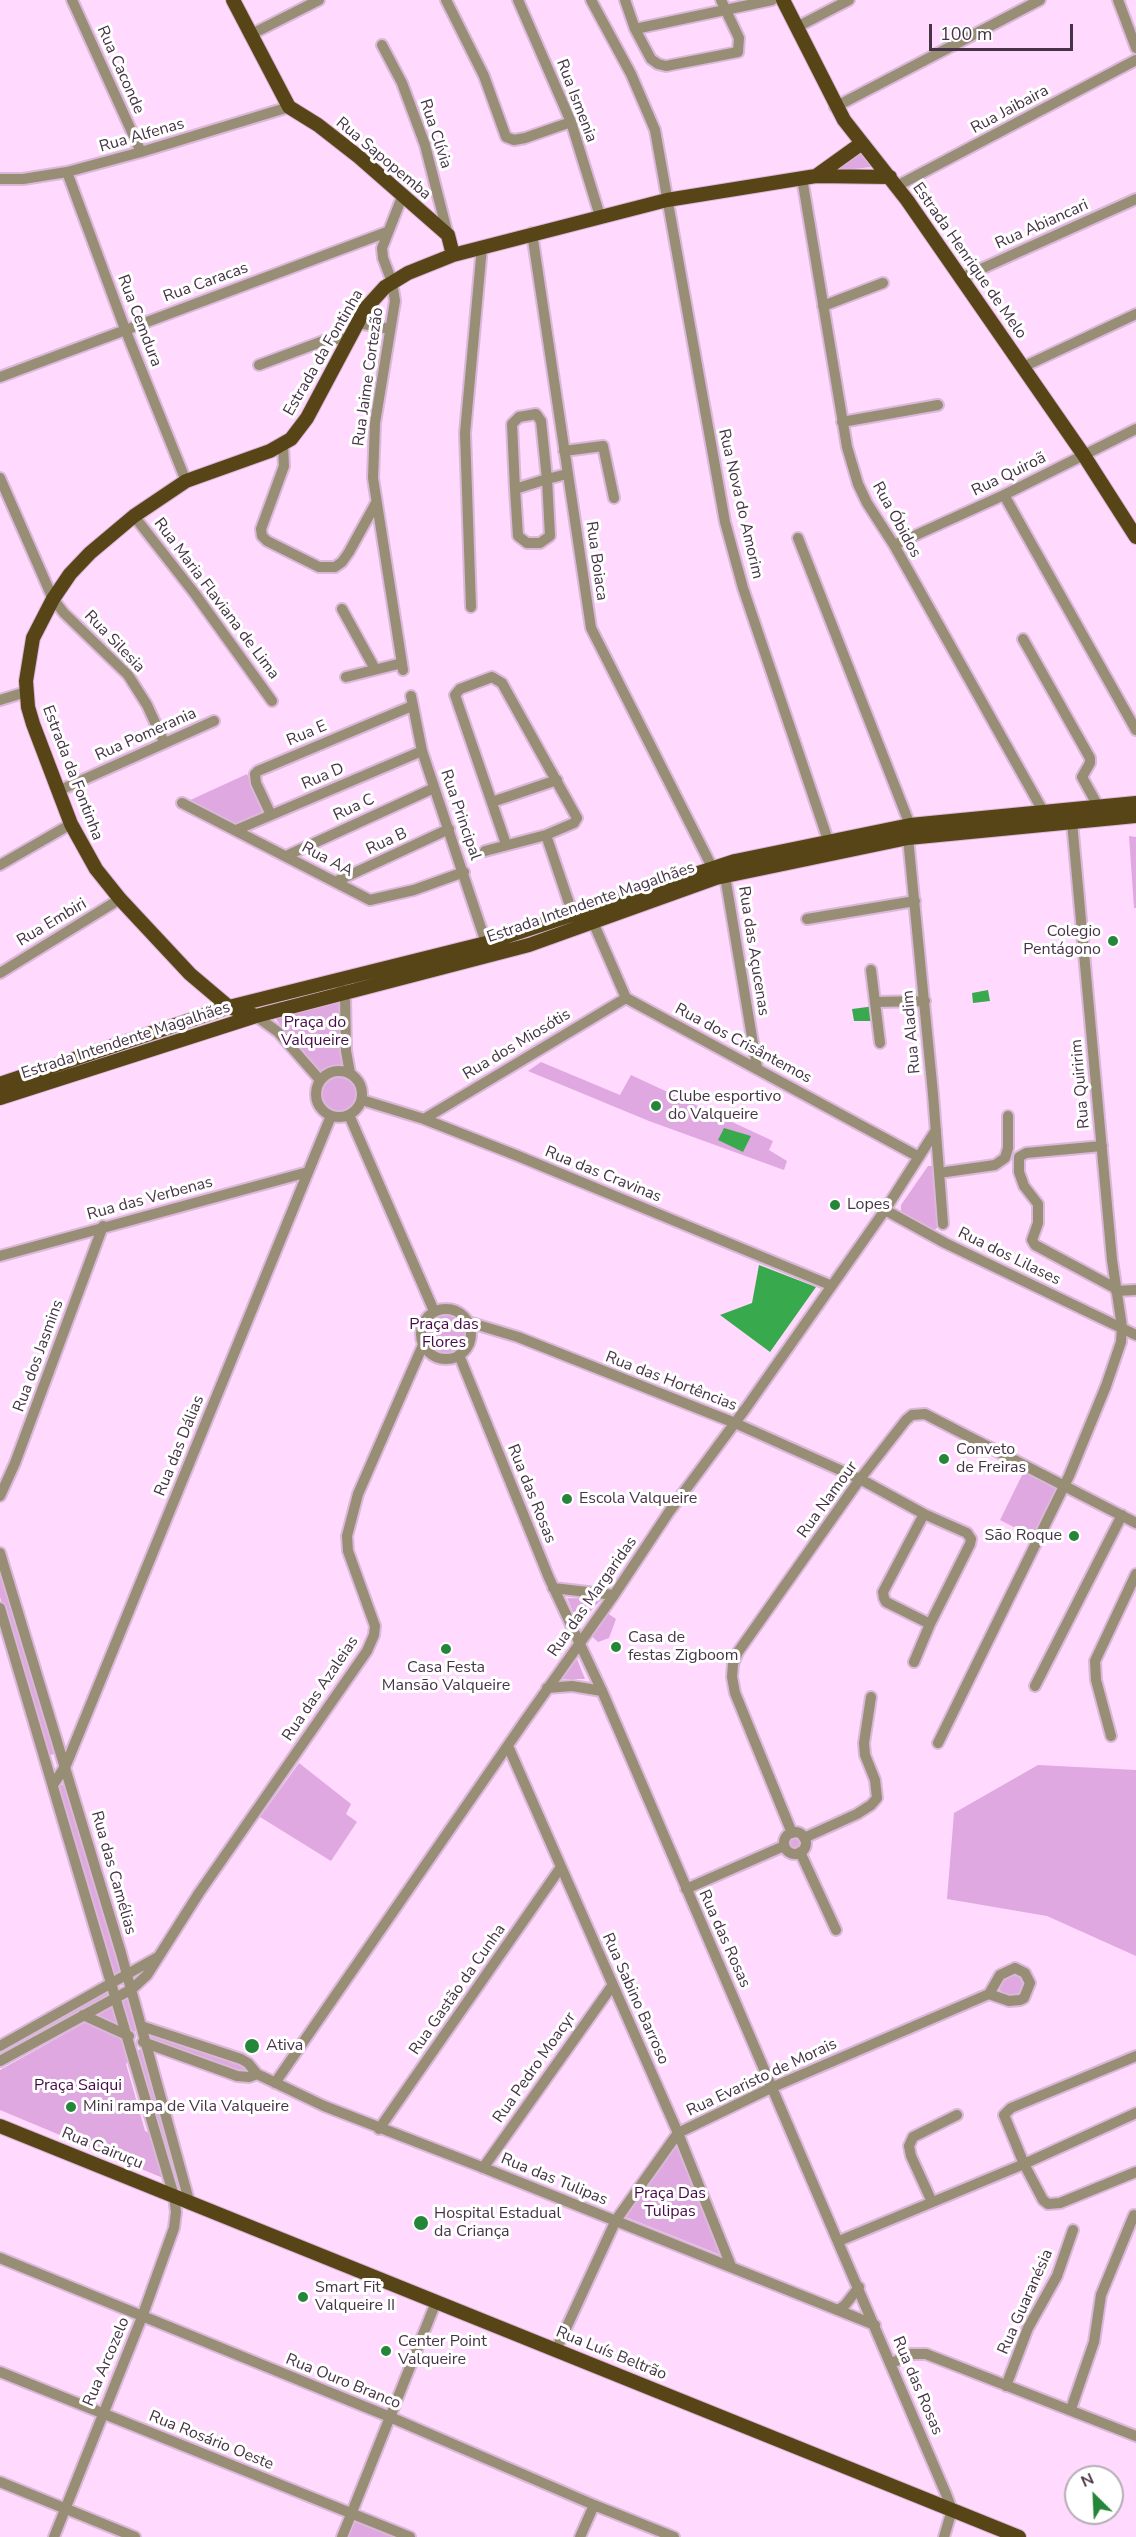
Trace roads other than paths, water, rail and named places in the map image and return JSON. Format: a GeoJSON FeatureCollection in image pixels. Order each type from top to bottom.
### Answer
{"type":"FeatureCollection","features":[{"type":"Feature","properties":{"kind":"main road","name":"Rua Sapopemba"},"geometry":{"type":"LineString","coordinates":[[233,0],[289,107],[359,156],[448,236]]}},
{"type":"Feature","properties":{"kind":"main road","name":"Estrada Henrique de Melo"},"geometry":{"type":"LineString","coordinates":[[783,0],[835,106],[893,181],[961,278],[1083,454],[1136,537]]}},
{"type":"Feature","properties":{"kind":"main road"},"geometry":{"type":"LineString","coordinates":[[816,176],[862,143]]}},
{"type":"Feature","properties":{"kind":"main road","name":"Estrada da Fontinha"},"geometry":{"type":"LineString","coordinates":[[256,1016],[229,1007],[190,974],[120,899],[96,869],[71,824],[33,724],[26,692],[28,654],[33,638],[53,598],[70,574],[90,553],[135,516],[186,481],[284,445],[307,418],[375,296],[392,282],[453,255],[668,200],[802,177],[893,181]]}},
{"type":"Feature","properties":{"kind":"main road"},"geometry":{"type":"LineString","coordinates":[[448,236],[453,255]]}},
{"type":"Feature","properties":{"kind":"main road","name":"Estrada Intendente Magalhães"},"geometry":{"type":"LineString","coordinates":[[0,1084],[229,1007],[486,944],[712,867],[828,840],[910,831],[1043,811],[1136,803]]}},
{"type":"Feature","properties":{"kind":"main road","name":"Estrada Intendente Magalhães"},"geometry":{"type":"LineString","coordinates":[[0,1098],[256,1016],[512,950],[693,885],[725,876],[910,831],[1136,816]]}},
{"type":"Feature","properties":{"kind":"main road","name":"Rua Cairuçu"},"geometry":{"type":"LineString","coordinates":[[0,2126],[190,2204]]}},
{"type":"Feature","properties":{"kind":"main road","name":"Rua Luís Beltrão"},"geometry":{"type":"LineString","coordinates":[[190,2204],[1019,2537]]}},
{"type":"Feature","properties":{"kind":"street","name":"Rua Caconde"},"geometry":{"type":"LineString","coordinates":[[72,0],[141,152]]}},
{"type":"Feature","properties":{"kind":"street"},"geometry":{"type":"LineString","coordinates":[[250,35],[319,0]]}},
{"type":"Feature","properties":{"kind":"street"},"geometry":{"type":"LineString","coordinates":[[446,0],[484,76],[506,137],[514,140],[571,122]]}},
{"type":"Feature","properties":{"kind":"street","name":"Rua Ismenia"},"geometry":{"type":"LineString","coordinates":[[518,0],[571,122],[600,216]]}},
{"type":"Feature","properties":{"kind":"street","name":"Rua Nova do Amorim"},"geometry":{"type":"LineString","coordinates":[[591,0],[647,108],[661,151],[717,482],[732,550],[828,840]]}},
{"type":"Feature","properties":{"kind":"street"},"geometry":{"type":"LineString","coordinates":[[625,0],[635,29],[651,59],[658,64],[672,66],[738,52],[740,44],[723,5]]}},
{"type":"Feature","properties":{"kind":"street"},"geometry":{"type":"LineString","coordinates":[[635,29],[723,5],[772,0]]}},
{"type":"Feature","properties":{"kind":"street"},"geometry":{"type":"LineString","coordinates":[[797,27],[849,0]]}},
{"type":"Feature","properties":{"kind":"street"},"geometry":{"type":"LineString","coordinates":[[835,106],[1040,0]]}},
{"type":"Feature","properties":{"kind":"street"},"geometry":{"type":"LineString","coordinates":[[1118,0],[1136,48]]}},
{"type":"Feature","properties":{"kind":"street","name":"Rua Clívia"},"geometry":{"type":"LineString","coordinates":[[382,45],[402,82],[425,145],[448,236]]}},
{"type":"Feature","properties":{"kind":"street","name":"Rua Jaibaira"},"geometry":{"type":"LineString","coordinates":[[893,181],[1136,60]]}},
{"type":"Feature","properties":{"kind":"street","name":"Rua Alfenas"},"geometry":{"type":"LineString","coordinates":[[0,179],[23,179],[67,172],[289,107]]}},
{"type":"Feature","properties":{"kind":"street","name":"Rua Cemdura"},"geometry":{"type":"LineString","coordinates":[[67,172],[125,329],[186,481]]}},
{"type":"Feature","properties":{"kind":"street","name":"Rua Óbidos"},"geometry":{"type":"LineString","coordinates":[[802,177],[846,447],[858,484],[1043,811]]}},
{"type":"Feature","properties":{"kind":"street"},"geometry":{"type":"LineString","coordinates":[[387,232],[402,197]]}},
{"type":"Feature","properties":{"kind":"street","name":"Rua Abiancari"},"geometry":{"type":"LineString","coordinates":[[961,278],[1136,199]]}},
{"type":"Feature","properties":{"kind":"street","name":"Rua Caracas"},"geometry":{"type":"LineString","coordinates":[[0,377],[387,232]]}},
{"type":"Feature","properties":{"kind":"street","name":"Rua Jaime Cortezão"},"geometry":{"type":"LineString","coordinates":[[375,669],[403,667],[373,478],[375,423],[395,301],[392,282],[383,258],[382,248],[387,232]]}},
{"type":"Feature","properties":{"kind":"street","name":"Rua Boiaca"},"geometry":{"type":"LineString","coordinates":[[532,233],[588,615],[595,639],[712,867]]}},
{"type":"Feature","properties":{"kind":"street"},"geometry":{"type":"LineString","coordinates":[[471,607],[465,433],[482,247]]}},
{"type":"Feature","properties":{"kind":"street"},"geometry":{"type":"LineString","coordinates":[[823,306],[883,283]]}},
{"type":"Feature","properties":{"kind":"street"},"geometry":{"type":"LineString","coordinates":[[1023,368],[1136,314]]}},
{"type":"Feature","properties":{"kind":"street"},"geometry":{"type":"LineString","coordinates":[[358,323],[390,329]]}},
{"type":"Feature","properties":{"kind":"street"},"geometry":{"type":"LineString","coordinates":[[259,365],[326,340],[350,338]]}},
{"type":"Feature","properties":{"kind":"street"},"geometry":{"type":"LineString","coordinates":[[842,422],[938,405]]}},
{"type":"Feature","properties":{"kind":"street"},"geometry":{"type":"LineString","coordinates":[[536,414],[541,421],[547,479],[550,536],[540,543],[527,543],[518,536],[515,489],[512,424],[519,417],[536,414]]}},
{"type":"Feature","properties":{"kind":"street","name":"Rua Quiroã"},"geometry":{"type":"LineString","coordinates":[[894,545],[1004,495],[1136,429]]}},
{"type":"Feature","properties":{"kind":"street"},"geometry":{"type":"LineString","coordinates":[[284,445],[284,466],[261,529],[262,536],[267,542],[319,567],[334,567],[342,562],[349,552],[376,503]]}},
{"type":"Feature","properties":{"kind":"street"},"geometry":{"type":"LineString","coordinates":[[564,451],[603,446],[614,498]]}},
{"type":"Feature","properties":{"kind":"street"},"geometry":{"type":"LineString","coordinates":[[515,489],[567,474]]}},
{"type":"Feature","properties":{"kind":"street","name":"Rua Silesia"},"geometry":{"type":"LineString","coordinates":[[0,478],[53,598],[64,613],[128,675],[147,705],[164,742]]}},
{"type":"Feature","properties":{"kind":"street"},"geometry":{"type":"LineString","coordinates":[[1004,495],[1136,730]]}},
{"type":"Feature","properties":{"kind":"street","name":"Rua Maria Flaviana de Lima"},"geometry":{"type":"LineString","coordinates":[[135,516],[272,701]]}},
{"type":"Feature","properties":{"kind":"street","name":"Rua Aladim"},"geometry":{"type":"LineString","coordinates":[[798,538],[910,831],[943,1224]]}},
{"type":"Feature","properties":{"kind":"street"},"geometry":{"type":"LineString","coordinates":[[342,609],[375,669],[346,677]]}},
{"type":"Feature","properties":{"kind":"street"},"geometry":{"type":"LineString","coordinates":[[1023,639],[1090,758],[1090,763],[1082,777],[1098,806]]}},
{"type":"Feature","properties":{"kind":"street"},"geometry":{"type":"LineString","coordinates":[[485,851],[546,834],[577,821],[577,814],[502,683],[495,677],[455,693],[506,844]]}},
{"type":"Feature","properties":{"kind":"street"},"geometry":{"type":"LineString","coordinates":[[0,700],[26,692]]}},
{"type":"Feature","properties":{"kind":"street","name":"Rua Principal"},"geometry":{"type":"LineString","coordinates":[[411,701],[422,751],[486,944]]}},
{"type":"Feature","properties":{"kind":"street","name":"Rua E"},"geometry":{"type":"LineString","coordinates":[[271,815],[256,783],[255,774],[258,771],[411,701]]}},
{"type":"Feature","properties":{"kind":"street","name":"Rua Pomerania"},"geometry":{"type":"LineString","coordinates":[[58,791],[214,721]]}},
{"type":"Feature","properties":{"kind":"street","name":"Rua D"},"geometry":{"type":"LineString","coordinates":[[236,830],[422,751]]}},
{"type":"Feature","properties":{"kind":"street"},"geometry":{"type":"LineString","coordinates":[[492,802],[557,780]]}},
{"type":"Feature","properties":{"kind":"street","name":"Rua C"},"geometry":{"type":"LineString","coordinates":[[286,856],[434,788]]}},
{"type":"Feature","properties":{"kind":"street","name":"Rua AA"},"geometry":{"type":"LineString","coordinates":[[182,803],[370,900],[378,900],[464,872]]}},
{"type":"Feature","properties":{"kind":"street","name":"Rua Quiririm"},"geometry":{"type":"LineString","coordinates":[[1072,822],[1115,1289],[1122,1327]]}},
{"type":"Feature","properties":{"kind":"street"},"geometry":{"type":"LineString","coordinates":[[0,865],[71,824]]}},
{"type":"Feature","properties":{"kind":"street","name":"Rua B"},"geometry":{"type":"LineString","coordinates":[[337,881],[449,829]]}},
{"type":"Feature","properties":{"kind":"street"},"geometry":{"type":"LineString","coordinates":[[546,834],[573,915]]}},
{"type":"Feature","properties":{"kind":"street","name":"Rua das Açucenas"},"geometry":{"type":"LineString","coordinates":[[725,876],[757,1067]]}},
{"type":"Feature","properties":{"kind":"street","name":"Rua Embiri"},"geometry":{"type":"LineString","coordinates":[[0,973],[120,899]]}},
{"type":"Feature","properties":{"kind":"street"},"geometry":{"type":"LineString","coordinates":[[807,919],[915,902]]}},
{"type":"Feature","properties":{"kind":"street"},"geometry":{"type":"LineString","coordinates":[[593,921],[626,998]]}},
{"type":"Feature","properties":{"kind":"street"},"geometry":{"type":"LineString","coordinates":[[871,970],[880,1043]]}},
{"type":"Feature","properties":{"kind":"street"},"geometry":{"type":"LineString","coordinates":[[332,980],[344,992],[346,1051],[350,1073],[362,1088],[362,1100],[359,1106],[349,1115],[332,1116],[321,1109],[316,1098],[320,1080],[331,1072],[350,1073]]}},
{"type":"Feature","properties":{"kind":"street","name":"Rua dos Crisântemos"},"geometry":{"type":"LineString","coordinates":[[626,998],[757,1067],[919,1157]]}},
{"type":"Feature","properties":{"kind":"street","name":"Rua dos Miosótis"},"geometry":{"type":"LineString","coordinates":[[424,1119],[626,998]]}},
{"type":"Feature","properties":{"kind":"street"},"geometry":{"type":"LineString","coordinates":[[875,1002],[925,1001]]}},
{"type":"Feature","properties":{"kind":"street"},"geometry":{"type":"LineString","coordinates":[[256,1016],[278,1032],[320,1080]]}},
{"type":"Feature","properties":{"kind":"street","name":"Rua das Cravinas"},"geometry":{"type":"LineString","coordinates":[[362,1100],[424,1119],[831,1285]]}},
{"type":"Feature","properties":{"kind":"street"},"geometry":{"type":"LineString","coordinates":[[349,1115],[435,1311]]}},
{"type":"Feature","properties":{"kind":"street","name":"Rua das Dálias"},"geometry":{"type":"LineString","coordinates":[[53,1785],[66,1765],[332,1116]]}},
{"type":"Feature","properties":{"kind":"street"},"geometry":{"type":"LineString","coordinates":[[939,1173],[995,1165],[1005,1158],[1008,1148],[1008,1116]]}},
{"type":"Feature","properties":{"kind":"street","name":"Rua das Margaridas"},"geometry":{"type":"LineString","coordinates":[[274,2083],[547,1688],[614,1595],[669,1512],[735,1423],[885,1210],[936,1130]]}},
{"type":"Feature","properties":{"kind":"street"},"geometry":{"type":"LineString","coordinates":[[1102,1146],[1026,1153],[1019,1157],[1019,1172],[1024,1185],[1038,1204],[1038,1223],[1032,1240],[1035,1245],[1115,1289],[1136,1290]]}},
{"type":"Feature","properties":{"kind":"street","name":"Rua das Verbenas"},"geometry":{"type":"LineString","coordinates":[[0,1256],[103,1226],[308,1172]]}},
{"type":"Feature","properties":{"kind":"street","name":"Rua dos Lilases"},"geometry":{"type":"LineString","coordinates":[[885,1210],[945,1243],[1122,1327]]}},
{"type":"Feature","properties":{"kind":"street","name":"Rua dos Jasmins"},"geometry":{"type":"LineString","coordinates":[[0,1496],[15,1463],[103,1226]]}},
{"type":"Feature","properties":{"kind":"street"},"geometry":{"type":"LineString","coordinates":[[450,1309],[457,1311],[468,1322],[471,1331],[470,1340],[459,1355],[451,1358],[435,1356],[423,1345],[422,1326],[427,1317],[435,1311],[450,1309]]}},
{"type":"Feature","properties":{"kind":"street","name":"Rua das Hortências"},"geometry":{"type":"LineString","coordinates":[[468,1322],[518,1338],[735,1423],[860,1479],[924,1514],[967,1533],[971,1539],[969,1547],[930,1624]]}},
{"type":"Feature","properties":{"kind":"street"},"geometry":{"type":"LineString","coordinates":[[939,1743],[1065,1485],[1116,1358],[1122,1327],[1136,1335]]}},
{"type":"Feature","properties":{"kind":"street","name":"Rua das Azaleias"},"geometry":{"type":"LineString","coordinates":[[132,1989],[147,1975],[206,1883],[371,1643],[375,1626],[348,1551],[346,1536],[358,1494],[423,1345]]}},
{"type":"Feature","properties":{"kind":"street","name":"Rua das Rosas"},"geometry":{"type":"LineString","coordinates":[[459,1355],[553,1588],[602,1691],[773,2087],[892,2363],[951,2510]]}},
{"type":"Feature","properties":{"kind":"street","name":"Rua Namour"},"geometry":{"type":"LineString","coordinates":[[792,1833],[735,1693],[732,1677],[733,1664],[738,1652],[860,1479],[912,1414],[925,1414],[1136,1522]]}},
{"type":"Feature","properties":{"kind":"street"},"geometry":{"type":"LineString","coordinates":[[914,1662],[930,1624],[886,1602],[883,1592],[924,1514]]}},
{"type":"Feature","properties":{"kind":"street"},"geometry":{"type":"LineString","coordinates":[[1035,1686],[1122,1515]]}},
{"type":"Feature","properties":{"kind":"street","name":"Rua das Camélias"},"geometry":{"type":"LineString","coordinates":[[0,1553],[132,1989],[190,2204]]}},
{"type":"Feature","properties":{"kind":"street"},"geometry":{"type":"LineString","coordinates":[[1111,1736],[1096,1680],[1095,1661],[1136,1574]]}},
{"type":"Feature","properties":{"kind":"street"},"geometry":{"type":"LineString","coordinates":[[553,1588],[614,1595]]}},
{"type":"Feature","properties":{"kind":"street","name":"Rua das Camélias"},"geometry":{"type":"LineString","coordinates":[[0,1608],[174,2196]]}},
{"type":"Feature","properties":{"kind":"street"},"geometry":{"type":"LineString","coordinates":[[547,1688],[572,1686],[602,1691]]}},
{"type":"Feature","properties":{"kind":"street"},"geometry":{"type":"LineString","coordinates":[[804,1838],[857,1814],[877,1798],[875,1780],[864,1743],[871,1697]]}},
{"type":"Feature","properties":{"kind":"street","name":"Rua Sabino Barroso"},"geometry":{"type":"LineString","coordinates":[[508,1746],[678,2133],[731,2266]]}},
{"type":"Feature","properties":{"kind":"street"},"geometry":{"type":"LineString","coordinates":[[686,1889],[784,1846],[787,1836],[792,1833],[799,1833],[804,1838],[805,1844],[800,1852]]}},
{"type":"Feature","properties":{"kind":"street"},"geometry":{"type":"LineString","coordinates":[[784,1846],[790,1853],[800,1852]]}},
{"type":"Feature","properties":{"kind":"street"},"geometry":{"type":"LineString","coordinates":[[800,1852],[836,1929]]}},
{"type":"Feature","properties":{"kind":"street","name":"Rua Gastão da Cunha"},"geometry":{"type":"LineString","coordinates":[[379,2129],[561,1867]]}},
{"type":"Feature","properties":{"kind":"street","name":"Rua das Azaleias"},"geometry":{"type":"LineString","coordinates":[[127,1974],[159,1956]]}},
{"type":"Feature","properties":{"kind":"street"},"geometry":{"type":"LineString","coordinates":[[0,2046],[127,1974]]}},
{"type":"Feature","properties":{"kind":"street","name":"Rua Pedro Moacyr"},"geometry":{"type":"LineString","coordinates":[[483,2168],[612,1986]]}},
{"type":"Feature","properties":{"kind":"street"},"geometry":{"type":"LineString","coordinates":[[0,2061],[132,1989]]}},
{"type":"Feature","properties":{"kind":"street","name":"Rua Evaristo de Morais"},"geometry":{"type":"LineString","coordinates":[[556,2350],[616,2220],[678,2133],[773,2087],[989,1994]]}},
{"type":"Feature","properties":{"kind":"street","name":"Rua das Tulipas"},"geometry":{"type":"LineString","coordinates":[[83,2015],[146,2044],[237,2076],[249,2077],[257,2074]]}},
{"type":"Feature","properties":{"kind":"street","name":"Rua das Tulipas"},"geometry":{"type":"LineString","coordinates":[[141,2026],[241,2059],[248,2063],[257,2074],[274,2083],[379,2129],[616,2220],[875,2325]]}},
{"type":"Feature","properties":{"kind":"street"},"geometry":{"type":"LineString","coordinates":[[17,2036],[24,2048]]}},
{"type":"Feature","properties":{"kind":"street"},"geometry":{"type":"LineString","coordinates":[[1136,2056],[1006,2111],[1005,2119],[1024,2164],[1043,2200],[1053,2205],[1136,2172]]}},
{"type":"Feature","properties":{"kind":"street"},"geometry":{"type":"LineString","coordinates":[[839,2241],[1024,2164],[1136,2113]]}},
{"type":"Feature","properties":{"kind":"street"},"geometry":{"type":"LineString","coordinates":[[932,2202],[911,2156],[909,2146],[913,2138],[957,2115]]}},
{"type":"Feature","properties":{"kind":"street","name":"Rua Arcozelo"},"geometry":{"type":"LineString","coordinates":[[54,2537],[101,2414],[142,2317],[174,2228],[174,2196]]}},
{"type":"Feature","properties":{"kind":"street"},"geometry":{"type":"LineString","coordinates":[[1071,2409],[1094,2342],[1101,2295],[1134,2215]]}},
{"type":"Feature","properties":{"kind":"street","name":"Rua Guaranésia"},"geometry":{"type":"LineString","coordinates":[[1006,2386],[1028,2328],[1057,2276],[1073,2230]]}},
{"type":"Feature","properties":{"kind":"street","name":"Rua Ouro Branco"},"geometry":{"type":"LineString","coordinates":[[0,2258],[390,2417],[674,2537]]}},
{"type":"Feature","properties":{"kind":"street"},"geometry":{"type":"LineString","coordinates":[[837,2310],[845,2305],[859,2287]]}},
{"type":"Feature","properties":{"kind":"street"},"geometry":{"type":"LineString","coordinates":[[342,2537],[436,2302]]}},
{"type":"Feature","properties":{"kind":"street"},"geometry":{"type":"LineString","coordinates":[[892,2363],[911,2354],[926,2354],[1136,2436]]}},
{"type":"Feature","properties":{"kind":"street","name":"Rua Rosário Oeste"},"geometry":{"type":"LineString","coordinates":[[0,2373],[411,2537]]}},
{"type":"Feature","properties":{"kind":"street"},"geometry":{"type":"LineString","coordinates":[[0,2482],[135,2537]]}},
{"type":"Feature","properties":{"kind":"street"},"geometry":{"type":"LineString","coordinates":[[580,2537],[594,2505]]}},
{"type":"Feature","properties":{"kind":"street"},"geometry":{"type":"LineString","coordinates":[[944,2537],[951,2510]]}},
{"type":"Feature","properties":{"kind":"place","name":"Colegio Pentágono"},"geometry":{"type":"Point","coordinates":[1113,941]}},
{"type":"Feature","properties":{"kind":"place","name":"Clube esportivo do Valqueire"},"geometry":{"type":"Point","coordinates":[656,1106]}},
{"type":"Feature","properties":{"kind":"place","name":"Lopes"},"geometry":{"type":"Point","coordinates":[835,1205]}},
{"type":"Feature","properties":{"kind":"place","name":"Conveto de Freiras"},"geometry":{"type":"Point","coordinates":[944,1459]}},
{"type":"Feature","properties":{"kind":"place","name":"Escola Valqueire"},"geometry":{"type":"Point","coordinates":[567,1499]}},
{"type":"Feature","properties":{"kind":"place","name":"São Roque"},"geometry":{"type":"Point","coordinates":[1074,1536]}},
{"type":"Feature","properties":{"kind":"place","name":"Casa de festas Zigboom"},"geometry":{"type":"Point","coordinates":[616,1647]}},
{"type":"Feature","properties":{"kind":"place","name":"Casa Festa Mansão Valqueire"},"geometry":{"type":"Point","coordinates":[446,1649]}},
{"type":"Feature","properties":{"kind":"place","name":"Ativa"},"geometry":{"type":"Point","coordinates":[252,2046]}},
{"type":"Feature","properties":{"kind":"place","name":"Mini rampa de Vila Valqueire"},"geometry":{"type":"Point","coordinates":[71,2107]}},
{"type":"Feature","properties":{"kind":"place","name":"Hospital Estadual da Criança"},"geometry":{"type":"Point","coordinates":[421,2223]}},
{"type":"Feature","properties":{"kind":"place","name":"Smart Fit Valqueire II"},"geometry":{"type":"Point","coordinates":[303,2297]}},
{"type":"Feature","properties":{"kind":"place","name":"Center Point Valqueire"},"geometry":{"type":"Point","coordinates":[386,2351]}},
{"type":"Feature","properties":{"kind":"park label","name":"Praça do Valqueire"},"geometry":{"type":"Point","coordinates":[315,1032]}},
{"type":"Feature","properties":{"kind":"park label","name":"Praça das Flores"},"geometry":{"type":"Point","coordinates":[444,1334]}},
{"type":"Feature","properties":{"kind":"park label","name":"Praça Saiqui"},"geometry":{"type":"Point","coordinates":[78,2086]}},
{"type":"Feature","properties":{"kind":"park label","name":"Praça Das Tulipas"},"geometry":{"type":"Point","coordinates":[670,2203]}}]}
